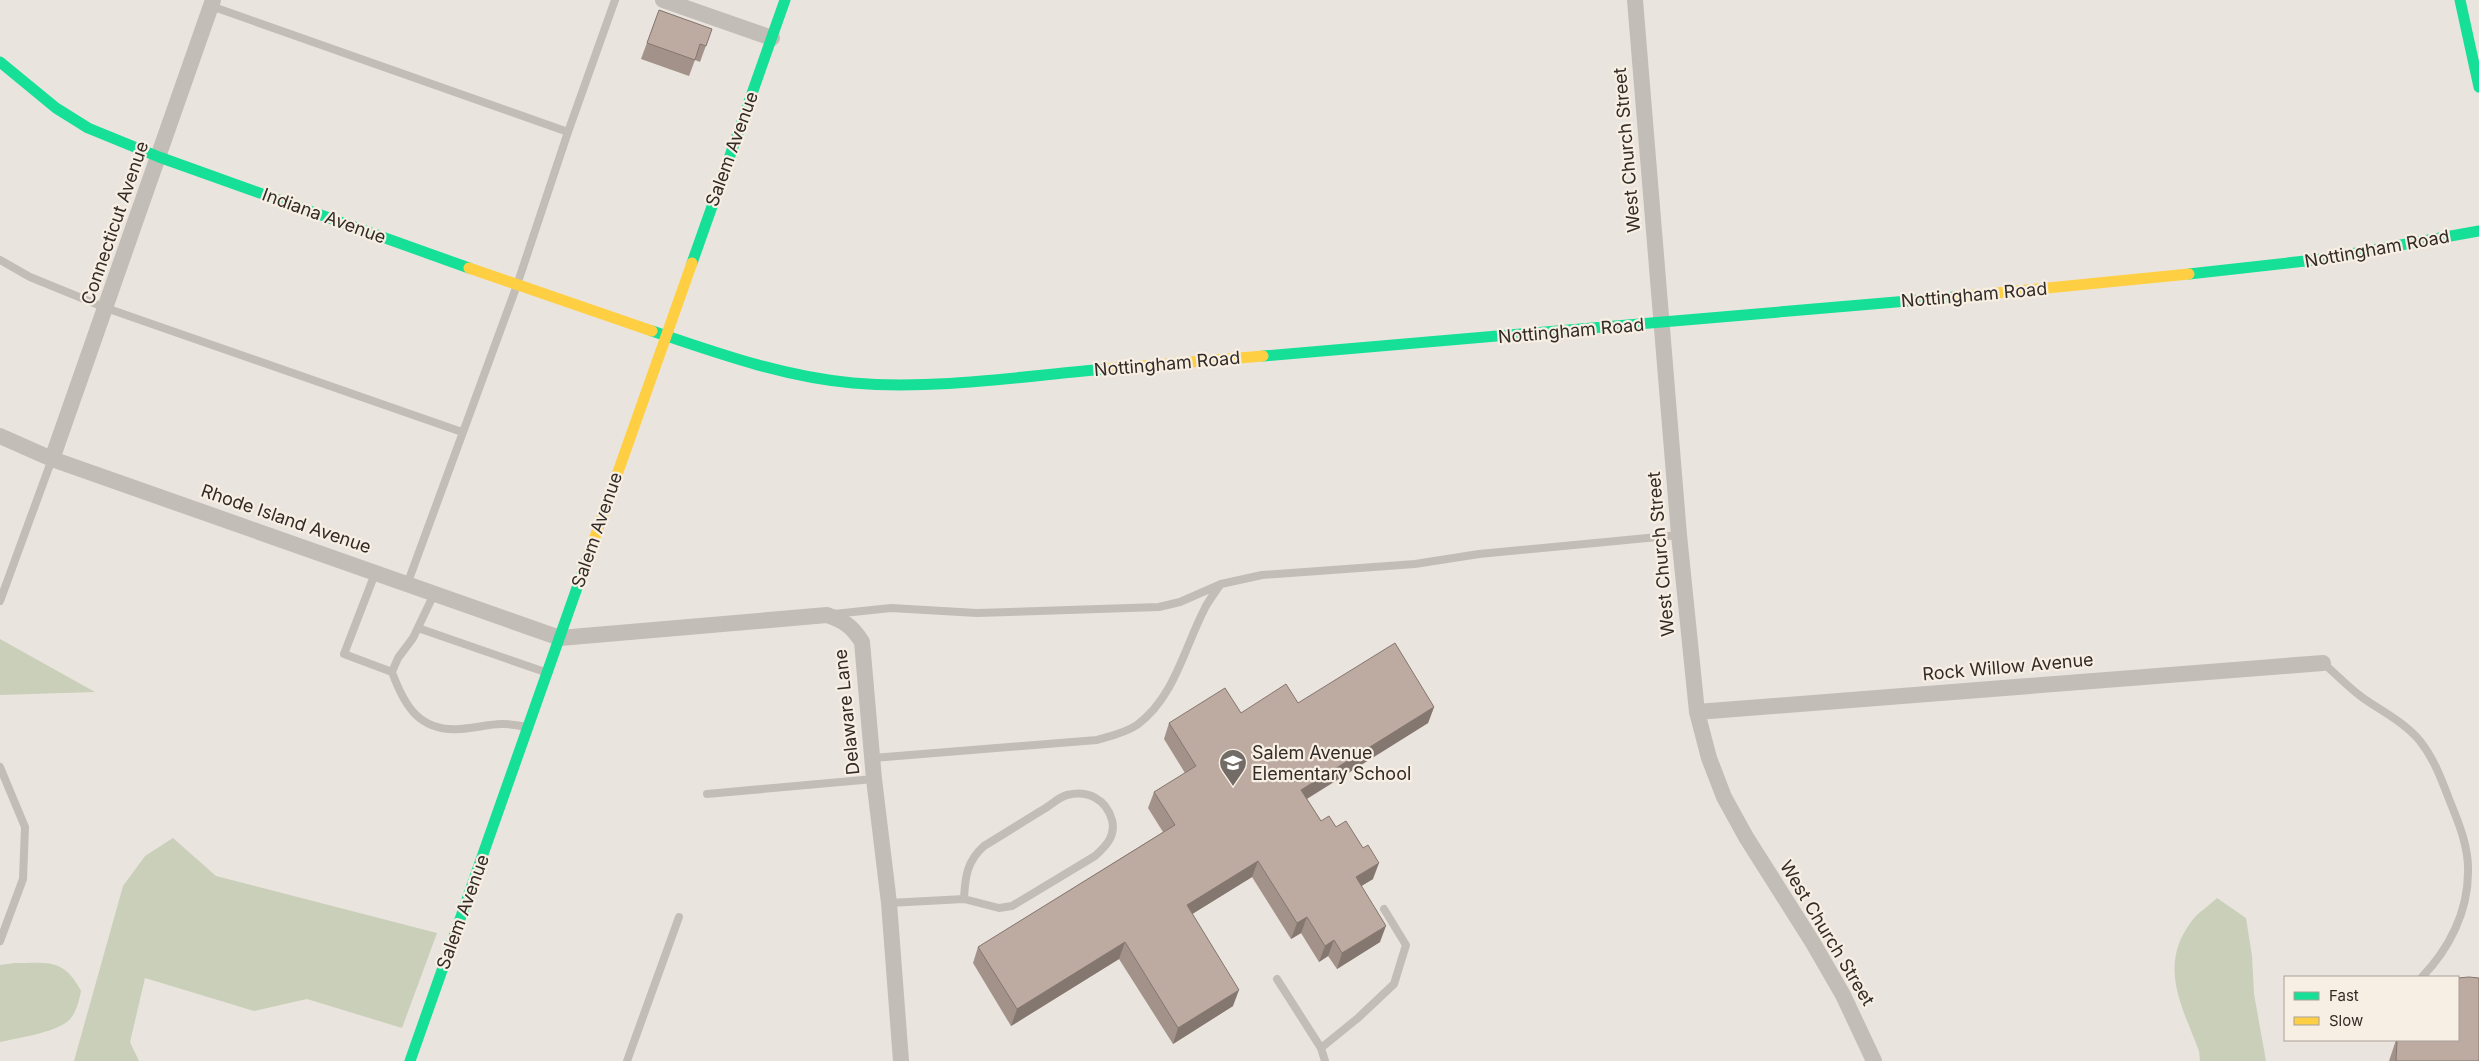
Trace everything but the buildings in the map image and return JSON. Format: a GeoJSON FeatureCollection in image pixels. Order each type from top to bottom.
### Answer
{"type":"FeatureCollection","features":[{"type":"Feature","properties":{"kind":"main road","name":"Salem Avenue"},"geometry":{"type":"LineString","coordinates":[[410,1061],[785,0]]}},
{"type":"Feature","properties":{"kind":"main road"},"geometry":{"type":"LineString","coordinates":[[2460,0],[2479,87]]}},
{"type":"Feature","properties":{"kind":"main road","name":"Indiana Avenue"},"geometry":{"type":"LineString","coordinates":[[0,62],[56,108],[88,128],[159,157],[517,285],[666,336]]}},
{"type":"Feature","properties":{"kind":"main road","name":"Nottingham Road"},"geometry":{"type":"LineString","coordinates":[[666,336],[779,371],[853,383],[927,384],[1661,323],[2127,281],[2313,260],[2479,231]]}},
{"type":"Feature","properties":{"kind":"street"},"geometry":{"type":"LineString","coordinates":[[663,0],[772,38]]}},
{"type":"Feature","properties":{"kind":"street","name":"West Church Street"},"geometry":{"type":"LineString","coordinates":[[1635,0],[1679,535],[1697,712],[1709,758],[1724,797],[1746,837],[1813,943],[1843,995],[1874,1061]]}},
{"type":"Feature","properties":{"kind":"street","name":"Connecticut Avenue"},"geometry":{"type":"LineString","coordinates":[[52,459],[212,3]]}},
{"type":"Feature","properties":{"kind":"street","name":"Rhode Island Avenue"},"geometry":{"type":"LineString","coordinates":[[0,436],[52,459],[408,582],[560,638]]}},
{"type":"Feature","properties":{"kind":"street","name":"Delaware Lane"},"geometry":{"type":"LineString","coordinates":[[560,638],[827,615],[844,620],[853,627],[862,642],[874,779],[889,903],[901,1061]]}},
{"type":"Feature","properties":{"kind":"street","name":"Rock Willow Avenue"},"geometry":{"type":"LineString","coordinates":[[1697,712],[2323,662]]}},
{"type":"Feature","properties":{"kind":"lane"},"geometry":{"type":"LineString","coordinates":[[408,582],[517,285],[568,132],[615,0]]}},
{"type":"Feature","properties":{"kind":"lane"},"geometry":{"type":"LineString","coordinates":[[212,3],[568,132]]}},
{"type":"Feature","properties":{"kind":"lane"},"geometry":{"type":"LineString","coordinates":[[0,260],[30,277],[106,308],[462,432]]}},
{"type":"Feature","properties":{"kind":"lane"},"geometry":{"type":"LineString","coordinates":[[0,601],[52,459]]}},
{"type":"Feature","properties":{"kind":"lane"},"geometry":{"type":"LineString","coordinates":[[827,615],[891,608],[977,613],[1159,606],[1180,602],[1221,584],[1262,575],[1415,564],[1479,554],[1679,535]]}},
{"type":"Feature","properties":{"kind":"lane"},"geometry":{"type":"LineString","coordinates":[[376,571],[344,654],[392,672],[411,712],[428,724],[459,729],[507,723],[528,728]]}},
{"type":"Feature","properties":{"kind":"lane"},"geometry":{"type":"LineString","coordinates":[[872,758],[1097,740],[1120,734],[1136,725],[1160,703],[1170,687],[1204,609],[1221,584]]}},
{"type":"Feature","properties":{"kind":"lane"},"geometry":{"type":"LineString","coordinates":[[392,672],[398,658],[418,628],[435,592]]}},
{"type":"Feature","properties":{"kind":"lane"},"geometry":{"type":"LineString","coordinates":[[418,628],[547,673]]}},
{"type":"Feature","properties":{"kind":"lane"},"geometry":{"type":"LineString","coordinates":[[2323,662],[2362,697],[2401,722],[2420,741],[2435,764],[2462,831],[2469,871],[2464,903],[2455,932],[2437,962],[2423,976]]}},
{"type":"Feature","properties":{"kind":"lane"},"geometry":{"type":"LineString","coordinates":[[0,767],[25,827],[23,879],[0,942]]}},
{"type":"Feature","properties":{"kind":"lane"},"geometry":{"type":"LineString","coordinates":[[707,794],[874,779]]}},
{"type":"Feature","properties":{"kind":"lane"},"geometry":{"type":"LineString","coordinates":[[889,903],[964,899],[999,908],[1012,906],[1095,856],[1105,847],[1112,836],[1113,826],[1110,812],[1100,800],[1089,794],[1066,795],[984,846],[974,855],[968,866],[964,899]]}},
{"type":"Feature","properties":{"kind":"lane"},"geometry":{"type":"LineString","coordinates":[[1321,1048],[1358,1018],[1394,984],[1406,945],[1384,909]]}},
{"type":"Feature","properties":{"kind":"lane"},"geometry":{"type":"LineString","coordinates":[[628,1061],[679,917]]}},
{"type":"Feature","properties":{"kind":"lane"},"geometry":{"type":"LineString","coordinates":[[1277,979],[1321,1048],[1325,1061]]}},
{"type":"Feature","properties":{"kind":"green space"},"geometry":{"type":"Polygon","coordinates":[[[0,639],[95,692],[0,695],[0,639]]]}},
{"type":"Feature","properties":{"kind":"green space"},"geometry":{"type":"Polygon","coordinates":[[[173,838],[216,876],[437,933],[402,1028],[307,999],[254,1011],[145,978],[130,1042],[139,1061],[74,1061],[123,886],[145,856],[173,838]]]}},
{"type":"Feature","properties":{"kind":"green space"},"geometry":{"type":"Polygon","coordinates":[[[2217,898],[2246,918],[2252,956],[2254,994],[2266,1061],[2200,1061],[2199,1051],[2180,1002],[2175,970],[2176,954],[2181,938],[2191,922],[2217,898]]]}},
{"type":"Feature","properties":{"kind":"green space"},"geometry":{"type":"Polygon","coordinates":[[[46,963],[54,965],[68,973],[75,980],[81,991],[75,1012],[61,1026],[25,1037],[0,1042],[0,965],[46,963]]]}},
{"type":"Feature","properties":{"kind":"traffic: fast"},"geometry":{"type":"LineString","coordinates":[[692,263],[785,0]]}},
{"type":"Feature","properties":{"kind":"traffic: fast"},"geometry":{"type":"LineString","coordinates":[[2460,0],[2479,87]]}},
{"type":"Feature","properties":{"kind":"traffic: fast"},"geometry":{"type":"LineString","coordinates":[[0,62],[56,108],[88,128],[159,157],[469,268]]}},
{"type":"Feature","properties":{"kind":"traffic: fast"},"geometry":{"type":"LineString","coordinates":[[2189,274],[2323,259],[2479,231]]}},
{"type":"Feature","properties":{"kind":"traffic: fast"},"geometry":{"type":"LineString","coordinates":[[1263,356],[1955,297]]}},
{"type":"Feature","properties":{"kind":"traffic: fast"},"geometry":{"type":"LineString","coordinates":[[652,331],[726,356],[776,370],[853,383],[916,385],[1106,369]]}},
{"type":"Feature","properties":{"kind":"traffic: fast"},"geometry":{"type":"LineString","coordinates":[[410,1061],[590,551]]}},
{"type":"Feature","properties":{"kind":"traffic: slow"},"geometry":{"type":"LineString","coordinates":[[590,551],[692,263]]}},
{"type":"Feature","properties":{"kind":"traffic: slow"},"geometry":{"type":"LineString","coordinates":[[469,268],[652,331]]}},
{"type":"Feature","properties":{"kind":"traffic: slow"},"geometry":{"type":"LineString","coordinates":[[1955,297],[2189,274]]}},
{"type":"Feature","properties":{"kind":"traffic: slow"},"geometry":{"type":"LineString","coordinates":[[1106,369],[1263,356]]}},
{"type":"Feature","properties":{"kind":"place","name":"Salem Avenue Elementary School"},"geometry":{"type":"Point","coordinates":[1233,787]}}]}
